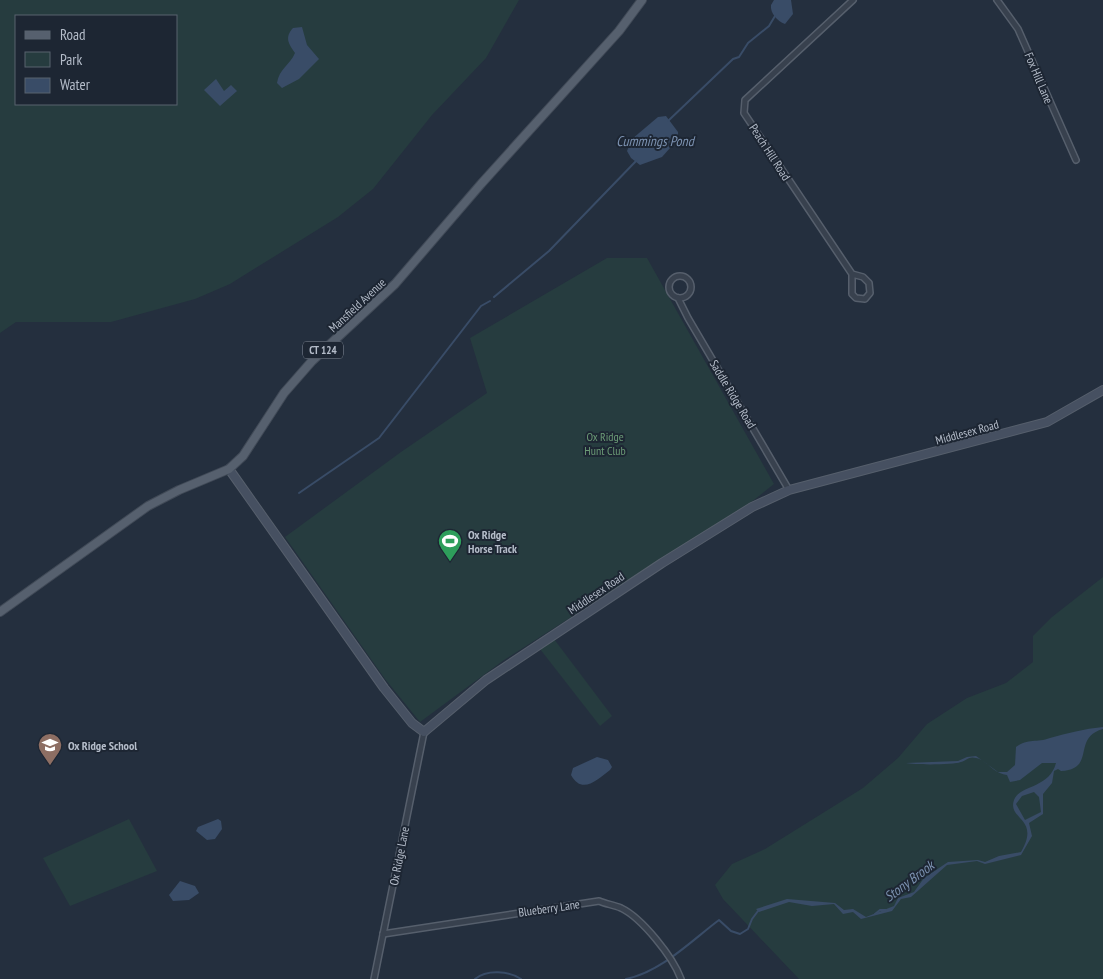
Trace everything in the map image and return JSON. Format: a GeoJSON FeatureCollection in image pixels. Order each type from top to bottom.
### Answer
{"type":"FeatureCollection","features":[{"type":"Feature","properties":{"kind":"main road","name":"Mansfield Avenue"},"geometry":{"type":"LineString","coordinates":[[0,612],[148,506],[179,490],[229,469],[243,456],[284,393],[312,361],[395,284],[481,184],[619,32],[642,0]]}},
{"type":"Feature","properties":{"kind":"main road","name":"Middlesex Road"},"geometry":{"type":"LineString","coordinates":[[424,732],[486,680],[648,572],[752,507],[790,490],[1047,422],[1103,390]]}},
{"type":"Feature","properties":{"kind":"main road"},"geometry":{"type":"LineString","coordinates":[[229,469],[384,688],[412,723],[424,732]]}},
{"type":"Feature","properties":{"kind":"street","name":"Peach Hill Road"},"geometry":{"type":"LineString","coordinates":[[852,274],[863,277],[869,283],[870,294],[865,299],[856,298],[852,294],[852,274],[744,113],[744,100],[853,0]]}},
{"type":"Feature","properties":{"kind":"street","name":"Fox Hill Lane"},"geometry":{"type":"LineString","coordinates":[[997,0],[1018,29],[1076,160]]}},
{"type":"Feature","properties":{"kind":"street","name":"Saddle Ridge Road"},"geometry":{"type":"LineString","coordinates":[[678,298],[688,295],[691,288],[688,279],[682,276],[674,277],[669,284],[670,291],[678,298],[790,490]]}},
{"type":"Feature","properties":{"kind":"street","name":"Ox Ridge Lane"},"geometry":{"type":"LineString","coordinates":[[374,979],[424,732]]}},
{"type":"Feature","properties":{"kind":"street","name":"Blueberry Lane"},"geometry":{"type":"LineString","coordinates":[[383,934],[599,901],[622,908],[641,923],[666,954],[681,979]]}},
{"type":"Feature","properties":{"kind":"green space"},"geometry":{"type":"Polygon","coordinates":[[[0,0],[519,0],[486,58],[432,115],[373,189],[338,217],[230,284],[195,299],[111,322],[16,322],[0,333],[0,0]]]}},
{"type":"Feature","properties":{"kind":"green space","name":"Ox Ridge Hunt Club"},"geometry":{"type":"Polygon","coordinates":[[[607,258],[647,258],[774,484],[754,500],[504,660],[420,722],[385,679],[285,537],[401,452],[487,393],[470,338],[607,258]]]}},
{"type":"Feature","properties":{"kind":"green space"},"geometry":{"type":"Polygon","coordinates":[[[1103,577],[1103,979],[799,979],[723,899],[715,885],[732,864],[765,849],[863,788],[898,758],[927,724],[967,698],[1006,683],[1033,662],[1033,636],[1052,617],[1103,577]]]}},
{"type":"Feature","properties":{"kind":"green space"},"geometry":{"type":"Polygon","coordinates":[[[554,639],[612,716],[600,726],[540,649],[554,639]]]}},
{"type":"Feature","properties":{"kind":"green space"},"geometry":{"type":"Polygon","coordinates":[[[129,819],[157,871],[70,906],[43,858],[129,819]]]}},
{"type":"Feature","properties":{"kind":"water"},"geometry":{"type":"Polygon","coordinates":[[[774,0],[791,0],[793,14],[785,24],[773,14],[771,5],[774,0]]]}},
{"type":"Feature","properties":{"kind":"water"},"geometry":{"type":"Polygon","coordinates":[[[302,27],[307,45],[319,59],[299,79],[282,88],[277,83],[278,78],[295,53],[289,44],[288,38],[293,28],[302,27]]]}},
{"type":"Feature","properties":{"kind":"water"},"geometry":{"type":"Polygon","coordinates":[[[216,79],[224,91],[231,85],[237,91],[220,106],[204,90],[216,79]]]}},
{"type":"Feature","properties":{"kind":"water","name":"Cummings Pond"},"geometry":{"type":"Polygon","coordinates":[[[666,116],[678,132],[678,139],[662,157],[640,165],[631,158],[627,151],[632,139],[658,117],[666,116]]]}},
{"type":"Feature","properties":{"kind":"water"},"geometry":{"type":"Polygon","coordinates":[[[1103,727],[1103,729],[1093,733],[1088,739],[1082,759],[1078,765],[1072,769],[1061,771],[1058,769],[1054,771],[1052,783],[1043,794],[1043,814],[1029,823],[1032,836],[1021,855],[985,864],[977,861],[947,865],[911,897],[901,899],[892,911],[861,919],[853,912],[843,914],[834,904],[812,906],[789,902],[759,912],[756,909],[787,899],[835,903],[844,910],[853,909],[866,917],[894,906],[898,898],[914,892],[924,878],[948,862],[978,860],[985,862],[999,856],[1021,852],[1026,841],[1027,832],[1026,826],[1015,812],[1013,807],[1014,800],[1017,795],[1047,778],[1056,763],[1042,763],[1020,780],[1010,782],[1007,775],[997,772],[987,764],[998,772],[1007,772],[1015,765],[1016,747],[1020,744],[1103,727]],[[1034,792],[1022,796],[1016,804],[1025,820],[1041,812],[1039,797],[1034,792]]]}},
{"type":"Feature","properties":{"kind":"water"},"geometry":{"type":"Polygon","coordinates":[[[976,756],[982,761],[972,757],[951,764],[906,763],[958,761],[967,757],[976,756]]]}},
{"type":"Feature","properties":{"kind":"water"},"geometry":{"type":"Polygon","coordinates":[[[597,757],[608,760],[612,767],[610,770],[590,784],[580,784],[575,781],[571,775],[573,768],[597,757]]]}},
{"type":"Feature","properties":{"kind":"water"},"geometry":{"type":"Polygon","coordinates":[[[218,819],[221,821],[222,829],[215,839],[207,840],[196,831],[198,827],[218,819]]]}},
{"type":"Feature","properties":{"kind":"water"},"geometry":{"type":"Polygon","coordinates":[[[180,881],[195,886],[199,893],[189,900],[173,901],[169,895],[180,881]]]}},
{"type":"Feature","properties":{"kind":"waterway"},"geometry":{"type":"LineString","coordinates":[[668,121],[733,59],[739,57],[748,43],[769,26],[775,16]]}},
{"type":"Feature","properties":{"kind":"waterway"},"geometry":{"type":"LineString","coordinates":[[494,297],[549,251],[637,160]]}},
{"type":"Feature","properties":{"kind":"waterway"},"geometry":{"type":"LineString","coordinates":[[299,493],[379,438],[481,306],[490,301]]}},
{"type":"Feature","properties":{"kind":"waterway","name":"Stony Brook"},"geometry":{"type":"LineString","coordinates":[[875,914],[880,910],[886,910]]}},
{"type":"Feature","properties":{"kind":"waterway","name":"Stony Brook"},"geometry":{"type":"LineString","coordinates":[[626,979],[651,970],[663,963],[719,920],[731,931],[740,934],[748,929],[758,911]]}},
{"type":"Feature","properties":{"kind":"waterway","name":"Stony Brook"},"geometry":{"type":"LineString","coordinates":[[475,979],[492,972],[510,974],[521,979]]}},
{"type":"Feature","properties":{"kind":"place","name":"Ox Ridge Horse Track"},"geometry":{"type":"Point","coordinates":[450,562]}},
{"type":"Feature","properties":{"kind":"place","name":"Ox Ridge School"},"geometry":{"type":"Point","coordinates":[50,766]}}]}
